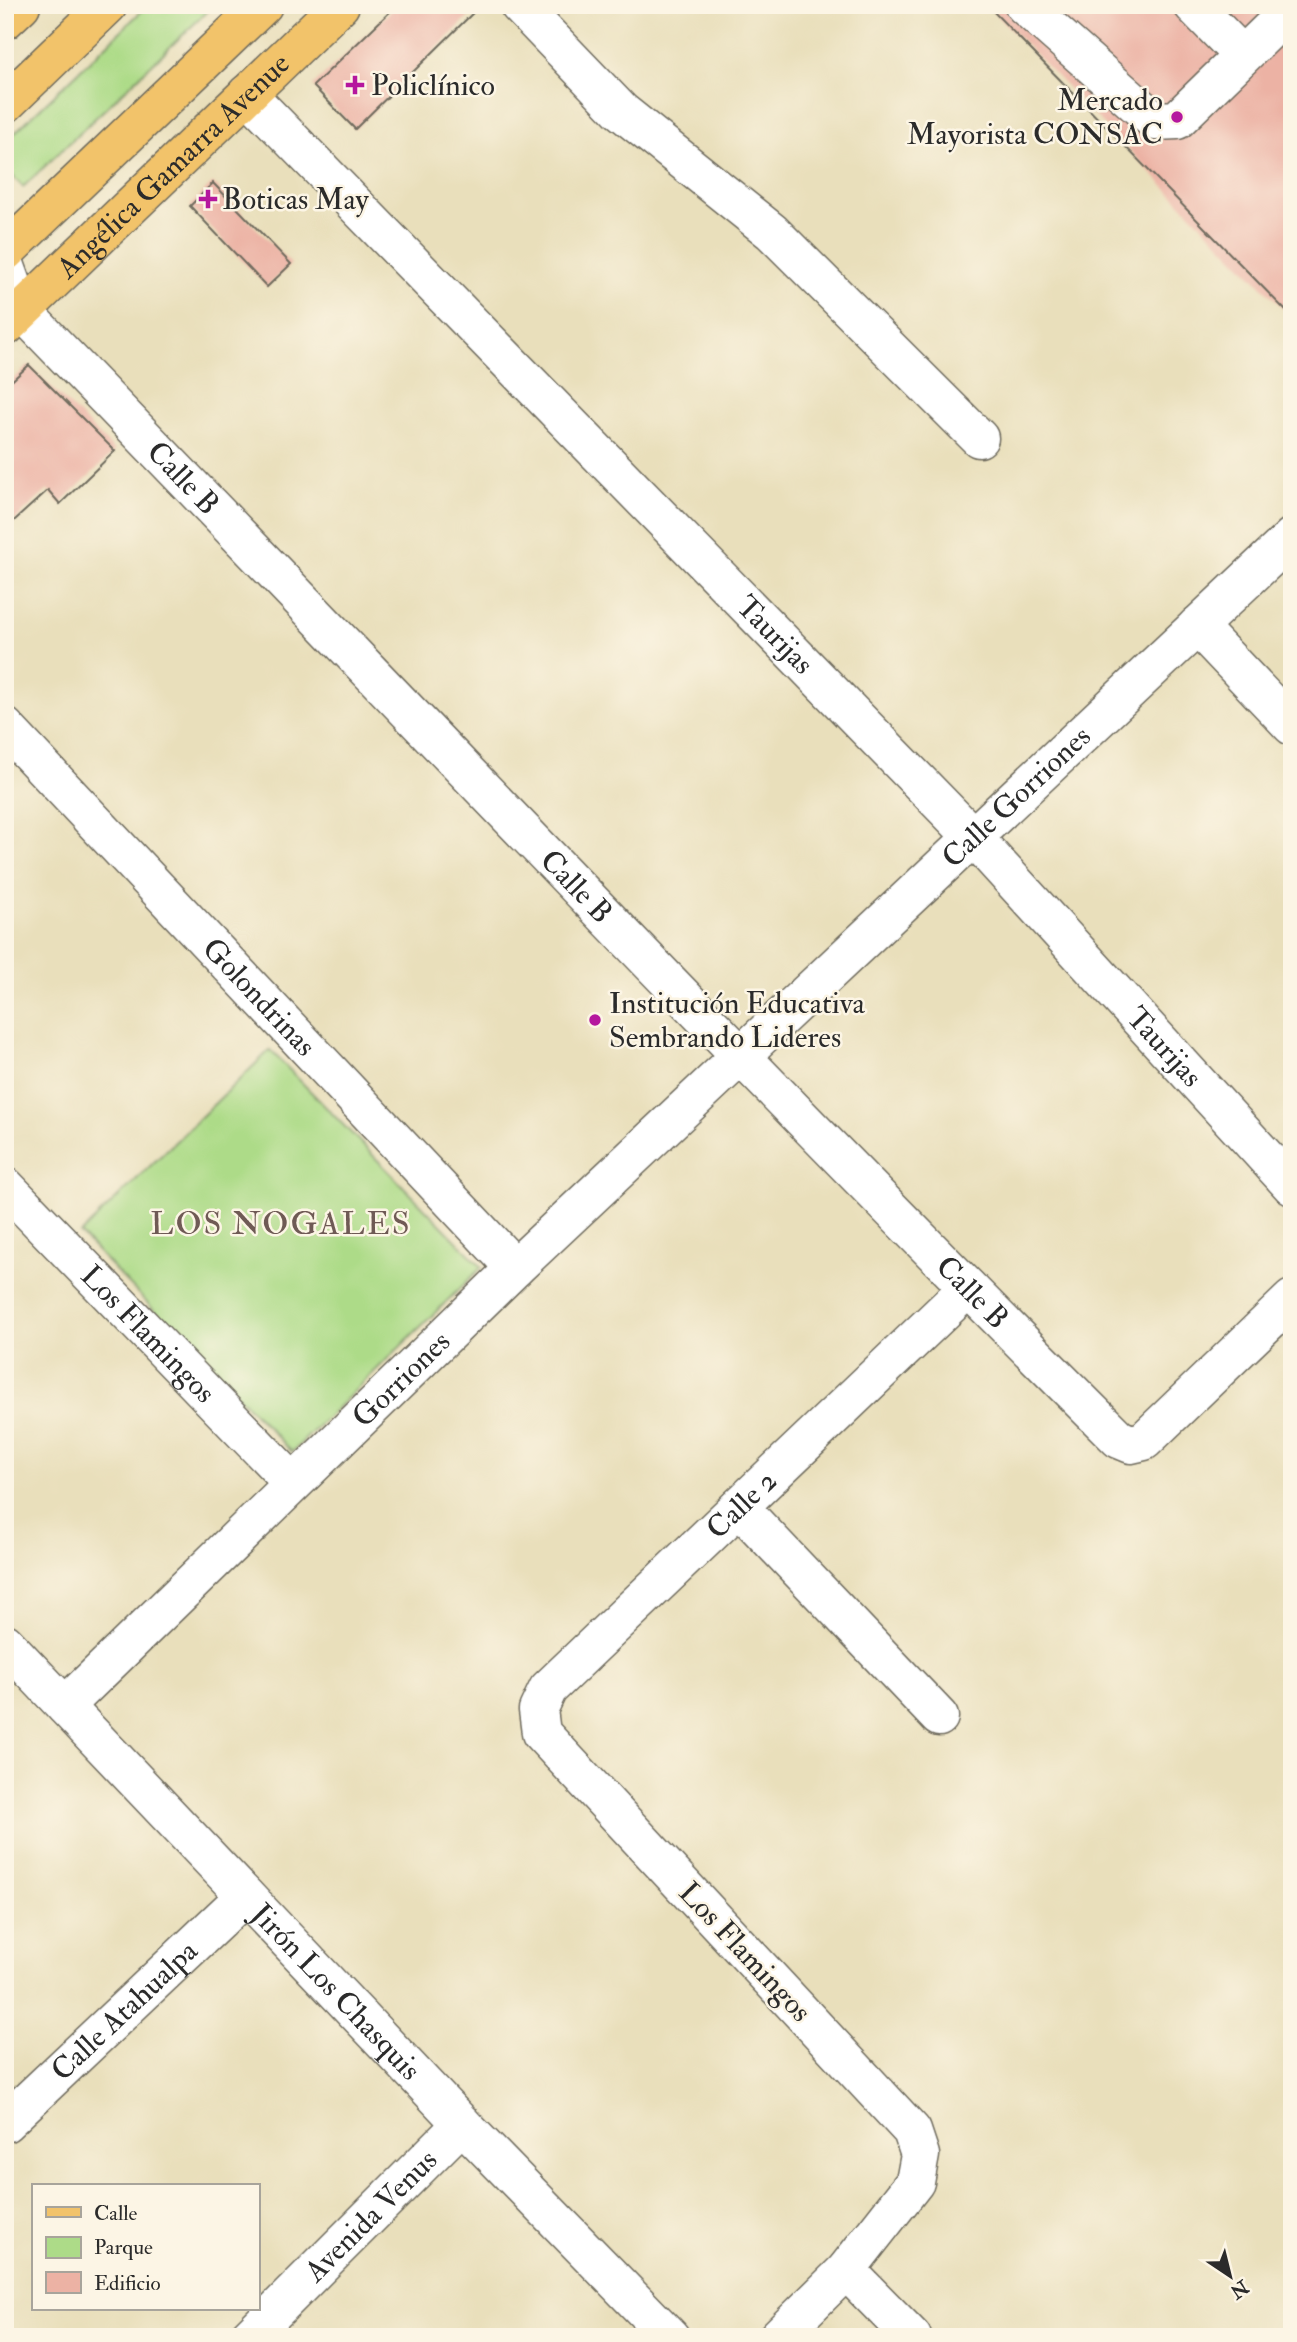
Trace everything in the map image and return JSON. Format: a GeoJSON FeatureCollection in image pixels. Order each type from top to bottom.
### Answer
{"type":"FeatureCollection","features":[{"type":"Feature","properties":{"kind":"main road"},"geometry":{"type":"LineString","coordinates":[[5,20],[21,5]]}},
{"type":"Feature","properties":{"kind":"main road"},"geometry":{"type":"LineString","coordinates":[[5,104],[108,5]]}},
{"type":"Feature","properties":{"kind":"main road","name":"Angélica Gamarra Avenue"},"geometry":{"type":"LineString","coordinates":[[5,251],[263,5]]}},
{"type":"Feature","properties":{"kind":"main road","name":"Angélica Gamarra Avenue"},"geometry":{"type":"LineString","coordinates":[[11,316],[340,5]]}},
{"type":"Feature","properties":{"kind":"street"},"geometry":{"type":"LineString","coordinates":[[519,5],[621,111],[772,232],[979,438]]}},
{"type":"Feature","properties":{"kind":"street"},"geometry":{"type":"LineString","coordinates":[[1024,5],[1155,121],[1177,120],[1292,8]]}},
{"type":"Feature","properties":{"kind":"street"},"geometry":{"type":"LineString","coordinates":[[1193,5],[1242,55]]}},
{"type":"Feature","properties":{"kind":"street","name":"Taurijas"},"geometry":{"type":"LineString","coordinates":[[247,94],[972,836],[1292,1186]]}},
{"type":"Feature","properties":{"kind":"street"},"geometry":{"type":"LineString","coordinates":[[5,264],[11,316]]}},
{"type":"Feature","properties":{"kind":"street","name":"Calle B"},"geometry":{"type":"LineString","coordinates":[[11,316],[968,1289],[1119,1439],[1131,1444],[1144,1441],[1292,1299]]}},
{"type":"Feature","properties":{"kind":"street","name":"Calle Gorriones"},"geometry":{"type":"LineString","coordinates":[[740,1055],[1292,537]]}},
{"type":"Feature","properties":{"kind":"street"},"geometry":{"type":"LineString","coordinates":[[1197,626],[1292,726]]}},
{"type":"Feature","properties":{"kind":"street","name":"Golondrinas"},"geometry":{"type":"LineString","coordinates":[[5,727],[515,1268]]}},
{"type":"Feature","properties":{"kind":"street","name":"Gorriones"},"geometry":{"type":"LineString","coordinates":[[65,1706],[515,1268],[740,1055]]}},
{"type":"Feature","properties":{"kind":"street","name":"Los Flamingos"},"geometry":{"type":"LineString","coordinates":[[5,1186],[293,1483]]}},
{"type":"Feature","properties":{"kind":"street","name":"Calle 2"},"geometry":{"type":"LineString","coordinates":[[541,1733],[538,1710],[548,1689],[968,1289]]}},
{"type":"Feature","properties":{"kind":"street"},"geometry":{"type":"LineString","coordinates":[[739,1507],[939,1717]]}},
{"type":"Feature","properties":{"kind":"street","name":"Jirón Los Chasquis"},"geometry":{"type":"LineString","coordinates":[[5,1643],[462,2124],[670,2337]]}},
{"type":"Feature","properties":{"kind":"street","name":"Los Flamingos"},"geometry":{"type":"LineString","coordinates":[[541,1733],[912,2132],[920,2155],[915,2182],[846,2270]]}},
{"type":"Feature","properties":{"kind":"street","name":"Calle Atahualpa"},"geometry":{"type":"LineString","coordinates":[[9,2111],[245,1896]]}},
{"type":"Feature","properties":{"kind":"street","name":"Avenida Venus"},"geometry":{"type":"LineString","coordinates":[[248,2337],[462,2124]]}},
{"type":"Feature","properties":{"kind":"street"},"geometry":{"type":"LineString","coordinates":[[778,2337],[846,2270],[912,2337]]}},
{"type":"Feature","properties":{"kind":"green space"},"geometry":{"type":"Polygon","coordinates":[[[148,5],[214,5],[23,187],[5,168],[5,142],[148,5]]]}},
{"type":"Feature","properties":{"kind":"green space"},"geometry":{"type":"Polygon","coordinates":[[[270,1050],[482,1267],[292,1452],[80,1234],[270,1050]]]}},
{"type":"Feature","properties":{"kind":"building"},"geometry":{"type":"Polygon","coordinates":[[[397,5],[481,5],[355,129],[313,86],[397,5]]]}},
{"type":"Feature","properties":{"kind":"building"},"geometry":{"type":"Polygon","coordinates":[[[987,5],[1292,5],[1290,315],[987,5]]]}},
{"type":"Feature","properties":{"kind":"building"},"geometry":{"type":"Polygon","coordinates":[[[213,183],[291,264],[267,287],[190,206],[213,183]]]}},
{"type":"Feature","properties":{"kind":"building"},"geometry":{"type":"Polygon","coordinates":[[[29,365],[115,451],[60,504],[48,490],[5,529],[5,387],[29,365]]]}},
{"type":"Feature","properties":{"kind":"place","name":"Policlínico"},"geometry":{"type":"Point","coordinates":[355,85]}},
{"type":"Feature","properties":{"kind":"place","name":"Mercado Mayorista CONSAC"},"geometry":{"type":"Point","coordinates":[1177,117]}},
{"type":"Feature","properties":{"kind":"place","name":"Boticas May"},"geometry":{"type":"Point","coordinates":[208,199]}},
{"type":"Feature","properties":{"kind":"place","name":"Institución Educativa Sembrando Lideres"},"geometry":{"type":"Point","coordinates":[595,1020]}},
{"type":"Feature","properties":{"kind":"district","name":"LOS NOGALES"},"geometry":{"type":"Point","coordinates":[281,1224]}}]}
